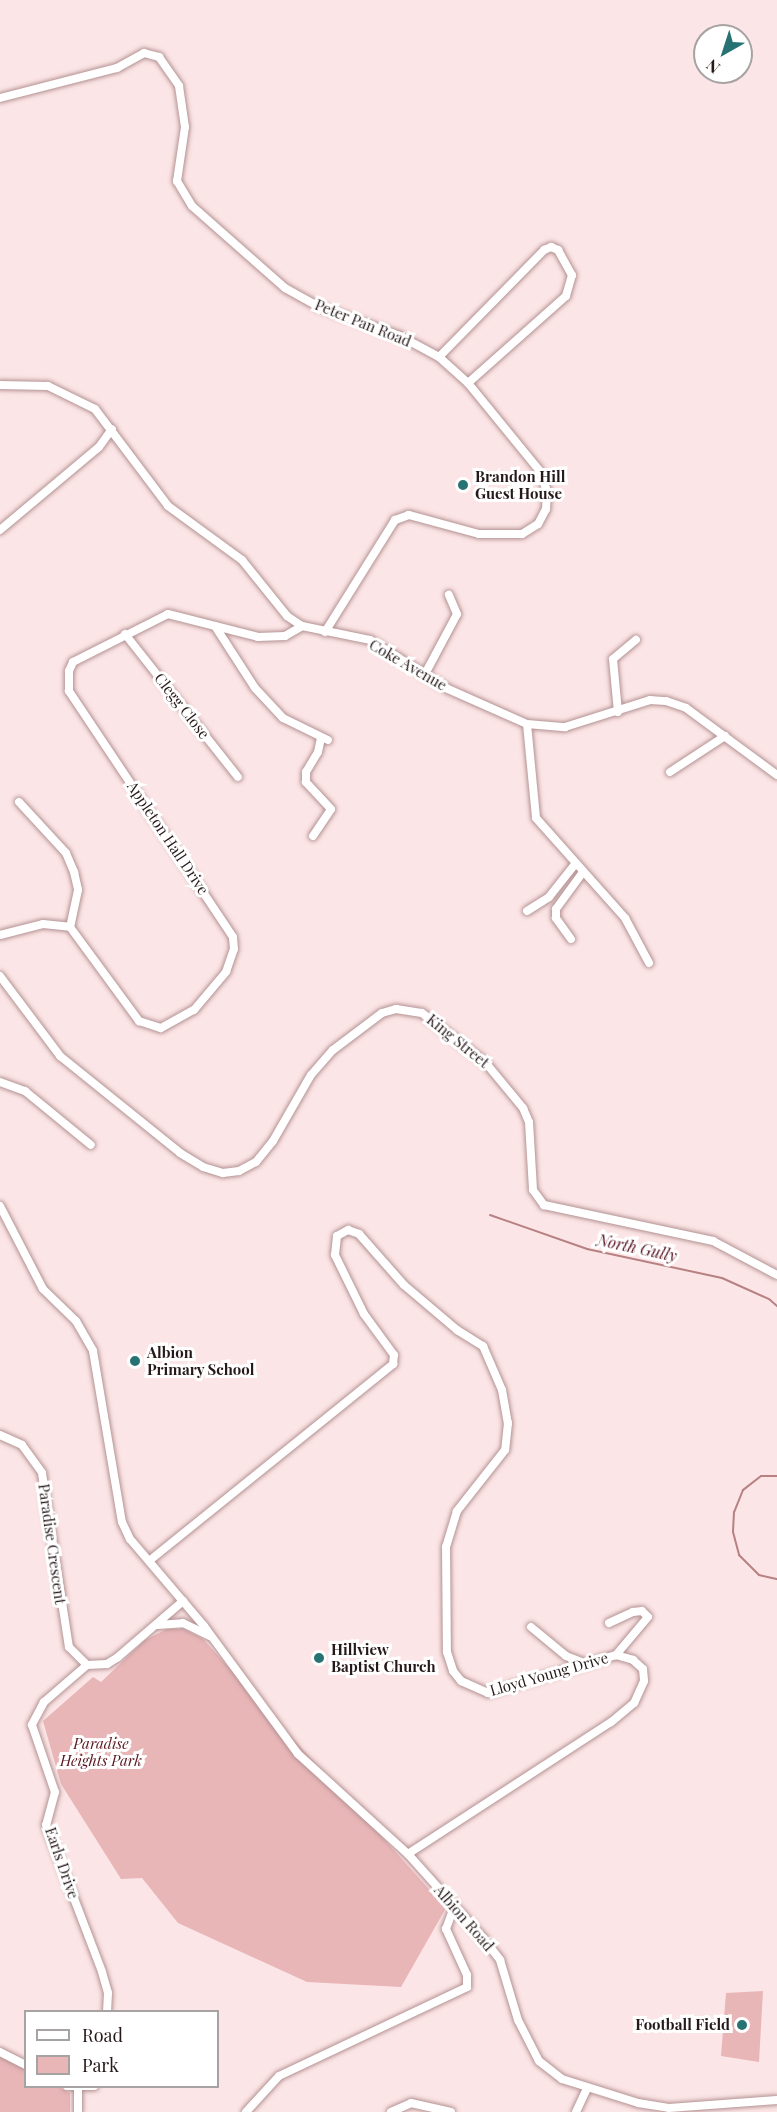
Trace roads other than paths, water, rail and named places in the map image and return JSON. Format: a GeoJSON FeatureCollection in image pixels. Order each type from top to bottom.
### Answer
{"type":"FeatureCollection","features":[{"type":"Feature","properties":{"kind":"street","name":"Peter Pan Road"},"geometry":{"type":"LineString","coordinates":[[0,98],[117,68],[144,53],[159,57],[179,86],[184,127],[177,181],[192,206],[285,288],[317,306],[400,336],[440,357],[468,383],[539,470],[547,491],[543,517],[532,530],[507,536],[479,534],[419,516],[402,516],[390,525],[325,632]]}},
{"type":"Feature","properties":{"kind":"street"},"geometry":{"type":"LineString","coordinates":[[440,357],[544,250],[551,247],[558,250],[571,271],[566,296],[468,383]]}},
{"type":"Feature","properties":{"kind":"street","name":"Coke Avenue"},"geometry":{"type":"LineString","coordinates":[[0,385],[48,386],[95,409],[168,506],[242,560],[287,616],[302,626],[370,640],[425,674],[527,724],[566,727],[650,700],[666,701],[686,708],[777,775]]}},
{"type":"Feature","properties":{"kind":"street"},"geometry":{"type":"LineString","coordinates":[[0,530],[99,447],[112,429]]}},
{"type":"Feature","properties":{"kind":"street"},"geometry":{"type":"LineString","coordinates":[[425,674],[457,614],[449,595]]}},
{"type":"Feature","properties":{"kind":"street","name":"Appleton Hall Drive"},"geometry":{"type":"LineString","coordinates":[[70,927],[139,1021],[161,1028],[194,1010],[226,972],[234,949],[233,937],[203,889],[69,691],[67,680],[73,662],[168,614],[258,637],[285,636],[302,626]]}},
{"type":"Feature","properties":{"kind":"street"},"geometry":{"type":"LineString","coordinates":[[215,626],[262,696],[283,718],[325,739],[306,772],[306,782],[331,809],[313,836]]}},
{"type":"Feature","properties":{"kind":"street","name":"Clegg Close"},"geometry":{"type":"LineString","coordinates":[[125,634],[238,777]]}},
{"type":"Feature","properties":{"kind":"street"},"geometry":{"type":"LineString","coordinates":[[618,711],[613,659],[636,640]]}},
{"type":"Feature","properties":{"kind":"street"},"geometry":{"type":"LineString","coordinates":[[527,724],[536,818],[625,918],[648,963]]}},
{"type":"Feature","properties":{"kind":"street"},"geometry":{"type":"LineString","coordinates":[[670,772],[725,736]]}},
{"type":"Feature","properties":{"kind":"street"},"geometry":{"type":"LineString","coordinates":[[0,935],[43,924],[70,927],[78,890],[66,853],[19,802]]}},
{"type":"Feature","properties":{"kind":"street"},"geometry":{"type":"LineString","coordinates":[[528,911],[549,897],[576,863]]}},
{"type":"Feature","properties":{"kind":"street"},"geometry":{"type":"LineString","coordinates":[[571,939],[556,918],[556,909],[584,872]]}},
{"type":"Feature","properties":{"kind":"street","name":"King Street"},"geometry":{"type":"LineString","coordinates":[[0,976],[60,1056],[180,1153],[203,1167],[223,1173],[239,1171],[256,1162],[273,1141],[311,1075],[333,1050],[382,1013],[396,1009],[422,1013],[485,1062],[523,1108],[530,1122],[533,1190],[544,1205],[713,1241],[777,1275]]}},
{"type":"Feature","properties":{"kind":"street"},"geometry":{"type":"LineString","coordinates":[[0,1082],[25,1091],[91,1145]]}},
{"type":"Feature","properties":{"kind":"street"},"geometry":{"type":"LineString","coordinates":[[0,1206],[3,1217],[43,1288],[76,1321],[93,1352],[122,1522],[148,1561]]}},
{"type":"Feature","properties":{"kind":"street","name":"Lloyd Young Drive"},"geometry":{"type":"LineString","coordinates":[[148,1561],[393,1364],[394,1355],[364,1314],[335,1255],[337,1236],[348,1230],[359,1234],[384,1264],[434,1311],[483,1346],[502,1390],[508,1423],[506,1450],[457,1511],[446,1546],[447,1652],[453,1671],[461,1682],[488,1693],[616,1655],[633,1660],[643,1669],[644,1681],[634,1703],[581,1743],[430,1836],[408,1854]]}},
{"type":"Feature","properties":{"kind":"street","name":"Paradise Crescent"},"geometry":{"type":"LineString","coordinates":[[0,1435],[22,1445],[42,1473],[69,1647],[87,1665]]}},
{"type":"Feature","properties":{"kind":"street","name":"Albion Road"},"geometry":{"type":"LineString","coordinates":[[148,1561],[191,1609],[298,1754],[408,1854],[500,1960],[518,2020],[539,2061],[562,2079],[587,2088],[669,2108],[711,2109],[777,2100]]}},
{"type":"Feature","properties":{"kind":"street"},"geometry":{"type":"LineString","coordinates":[[87,1665],[107,1664],[157,1625],[183,1600]]}},
{"type":"Feature","properties":{"kind":"street"},"geometry":{"type":"LineString","coordinates":[[609,1623],[633,1612],[642,1611],[648,1617],[616,1655]]}},
{"type":"Feature","properties":{"kind":"street"},"geometry":{"type":"LineString","coordinates":[[157,1625],[183,1623],[212,1637]]}},
{"type":"Feature","properties":{"kind":"street"},"geometry":{"type":"LineString","coordinates":[[531,1627],[566,1656],[588,1664]]}},
{"type":"Feature","properties":{"kind":"street","name":"Earls Drive"},"geometry":{"type":"LineString","coordinates":[[87,1665],[44,1702],[32,1725],[55,1792],[46,1825],[108,1993],[107,2010]]}},
{"type":"Feature","properties":{"kind":"street"},"geometry":{"type":"LineString","coordinates":[[246,2112],[279,2076],[467,1987],[467,1976],[446,1929],[454,1907]]}},
{"type":"Feature","properties":{"kind":"street"},"geometry":{"type":"LineString","coordinates":[[0,2052],[24,2064]]}},
{"type":"Feature","properties":{"kind":"street"},"geometry":{"type":"LineString","coordinates":[[78,2088],[78,2112]]}},
{"type":"Feature","properties":{"kind":"street"},"geometry":{"type":"LineString","coordinates":[[576,2112],[587,2088]]}},
{"type":"Feature","properties":{"kind":"street"},"geometry":{"type":"LineString","coordinates":[[391,2112],[411,2103],[451,2112]]}},
{"type":"Feature","properties":{"kind":"waterway","name":"North Gully"},"geometry":{"type":"LineString","coordinates":[[490,1215],[587,1249],[722,1278],[769,1299],[777,1306]]}},
{"type":"Feature","properties":{"kind":"waterway","name":"North Gully"},"geometry":{"type":"LineString","coordinates":[[777,1476],[761,1476],[743,1490],[734,1512],[733,1532],[739,1555],[759,1575],[777,1579]]}},
{"type":"Feature","properties":{"kind":"place","name":"Brandon Hill Guest House"},"geometry":{"type":"Point","coordinates":[463,485]}},
{"type":"Feature","properties":{"kind":"place","name":"Albion Primary School"},"geometry":{"type":"Point","coordinates":[135,1361]}},
{"type":"Feature","properties":{"kind":"place","name":"Hillview Baptist Church"},"geometry":{"type":"Point","coordinates":[319,1658]}},
{"type":"Feature","properties":{"kind":"place","name":"Football Field"},"geometry":{"type":"Point","coordinates":[742,2025]}},
{"type":"Feature","properties":{"kind":"park label","name":"Paradise Heights Park"},"geometry":{"type":"Point","coordinates":[101,1752]}}]}
